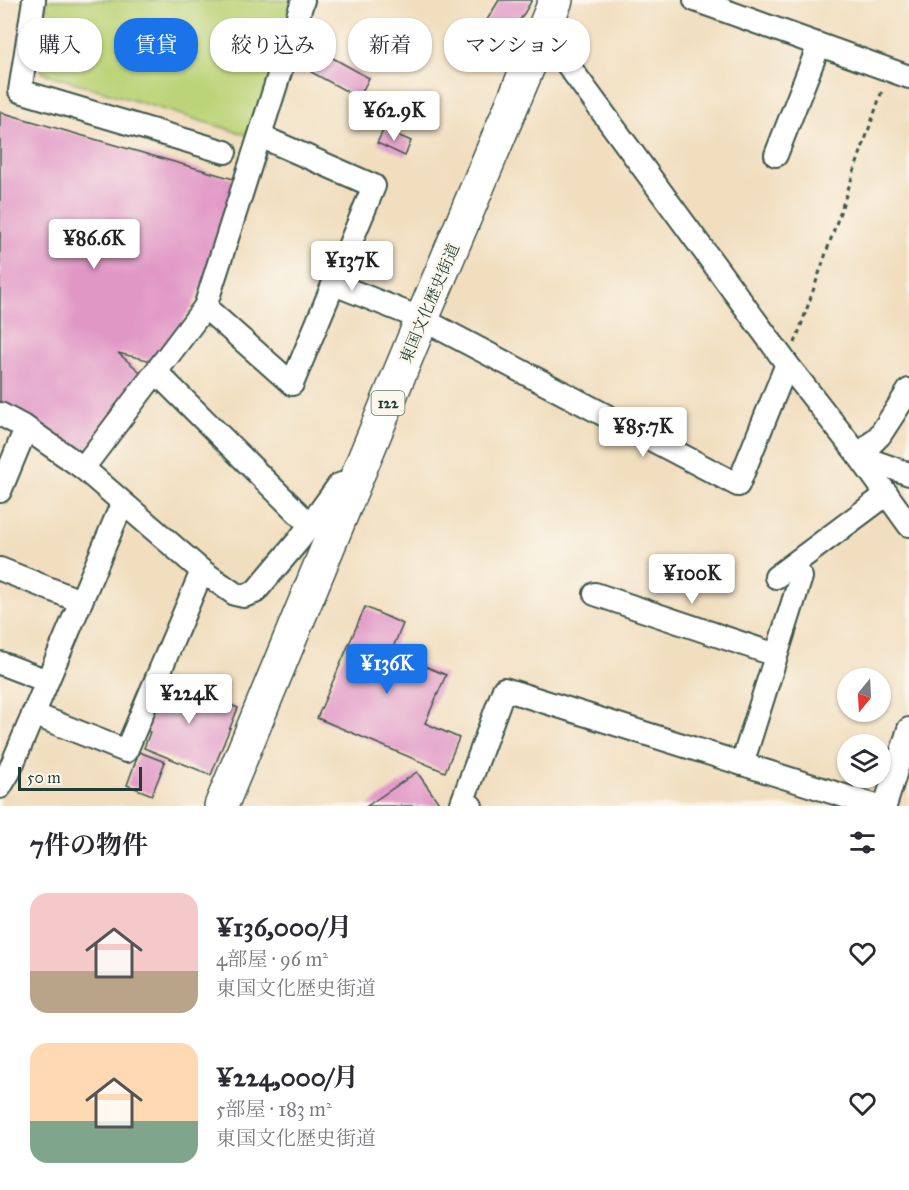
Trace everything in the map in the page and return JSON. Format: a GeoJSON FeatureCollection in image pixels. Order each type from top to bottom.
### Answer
{"type":"FeatureCollection","features":[{"type":"Feature","properties":{"kind":"highway","name":"東国文化歴史街道"},"geometry":{"type":"LineString","coordinates":[[548,18],[556,0]]}},
{"type":"Feature","properties":{"kind":"highway","name":"東国文化歴史街道"},"geometry":{"type":"LineString","coordinates":[[221,806],[526,72]]}},
{"type":"Feature","properties":{"kind":"street"},"geometry":{"type":"LineString","coordinates":[[34,0],[20,91],[225,152]]}},
{"type":"Feature","properties":{"kind":"street"},"geometry":{"type":"LineString","coordinates":[[84,468],[205,307],[303,0]]}},
{"type":"Feature","properties":{"kind":"street"},"geometry":{"type":"LineString","coordinates":[[695,0],[899,74]]}},
{"type":"Feature","properties":{"kind":"street"},"geometry":{"type":"LineString","coordinates":[[776,155],[819,45]]}},
{"type":"Feature","properties":{"kind":"street"},"geometry":{"type":"LineString","coordinates":[[573,72],[787,364],[859,456],[909,525]]}},
{"type":"Feature","properties":{"kind":"street"},"geometry":{"type":"LineString","coordinates":[[205,307],[292,384],[374,186],[260,136]]}},
{"type":"Feature","properties":{"kind":"street"},"geometry":{"type":"LineString","coordinates":[[334,284],[422,319],[738,485],[787,364]]}},
{"type":"Feature","properties":{"kind":"street"},"geometry":{"type":"LineString","coordinates":[[157,373],[310,525]]}},
{"type":"Feature","properties":{"kind":"street"},"geometry":{"type":"LineString","coordinates":[[859,456],[880,435],[909,390]]}},
{"type":"Feature","properties":{"kind":"street"},"geometry":{"type":"LineString","coordinates":[[0,414],[26,428],[84,468],[122,504],[202,571],[235,594],[244,596],[255,592],[310,525],[339,485],[356,479]]}},
{"type":"Feature","properties":{"kind":"street"},"geometry":{"type":"LineString","coordinates":[[0,491],[26,428]]}},
{"type":"Feature","properties":{"kind":"street"},"geometry":{"type":"LineString","coordinates":[[859,456],[909,474]]}},
{"type":"Feature","properties":{"kind":"street"},"geometry":{"type":"LineString","coordinates":[[776,577],[887,494]]}},
{"type":"Feature","properties":{"kind":"street"},"geometry":{"type":"LineString","coordinates":[[0,787],[9,772],[122,504]]}},
{"type":"Feature","properties":{"kind":"street"},"geometry":{"type":"LineString","coordinates":[[0,569],[80,601]]}},
{"type":"Feature","properties":{"kind":"street"},"geometry":{"type":"LineString","coordinates":[[33,714],[126,751],[202,571]]}},
{"type":"Feature","properties":{"kind":"street"},"geometry":{"type":"LineString","coordinates":[[742,764],[801,577]]}},
{"type":"Feature","properties":{"kind":"street"},"geometry":{"type":"LineString","coordinates":[[595,594],[776,655]]}},
{"type":"Feature","properties":{"kind":"street"},"geometry":{"type":"LineString","coordinates":[[0,663],[47,681]]}},
{"type":"Feature","properties":{"kind":"street"},"geometry":{"type":"LineString","coordinates":[[471,806],[462,803],[504,689],[742,764],[838,801],[876,806]]}},
{"type":"Feature","properties":{"kind":"street"},"geometry":{"type":"LineString","coordinates":[[885,806],[909,729]]}},
{"type":"Feature","properties":{"kind":"path"},"geometry":{"type":"LineString","coordinates":[[787,364],[899,74]]}},
{"type":"Feature","properties":{"kind":"green space"},"geometry":{"type":"Polygon","coordinates":[[[47,0],[296,0],[290,18],[210,18],[210,72],[274,72],[254,137],[43,73],[102,72],[102,18],[44,18],[47,0]]]}},
{"type":"Feature","properties":{"kind":"building"},"geometry":{"type":"Polygon","coordinates":[[[499,0],[532,0],[521,18],[488,18],[499,0]]]}},
{"type":"Feature","properties":{"kind":"building"},"geometry":{"type":"Polygon","coordinates":[[[336,60],[348,66],[348,72],[358,72],[369,78],[359,98],[311,72],[336,72],[336,60]]]}},
{"type":"Feature","properties":{"kind":"building"},"geometry":{"type":"Polygon","coordinates":[[[0,112],[237,180],[215,256],[191,309],[156,362],[118,353],[144,375],[85,454],[0,403],[0,112]]]}},
{"type":"Feature","properties":{"kind":"building"},"geometry":{"type":"Polygon","coordinates":[[[384,129],[411,141],[405,156],[377,143],[384,129]]]}},
{"type":"Feature","properties":{"kind":"building"},"geometry":{"type":"Polygon","coordinates":[[[365,607],[403,624],[391,652],[446,675],[425,723],[459,738],[445,772],[317,718],[365,607]]]}},
{"type":"Feature","properties":{"kind":"building"},"geometry":{"type":"Polygon","coordinates":[[[164,678],[191,689],[193,684],[215,692],[213,698],[238,708],[211,775],[144,748],[150,732],[144,730],[164,678]]]}},
{"type":"Feature","properties":{"kind":"building"},"geometry":{"type":"Polygon","coordinates":[[[139,752],[165,762],[152,795],[127,785],[139,752]]]}},
{"type":"Feature","properties":{"kind":"building"},"geometry":{"type":"Polygon","coordinates":[[[417,772],[441,806],[367,806],[417,772]]]}}]}
